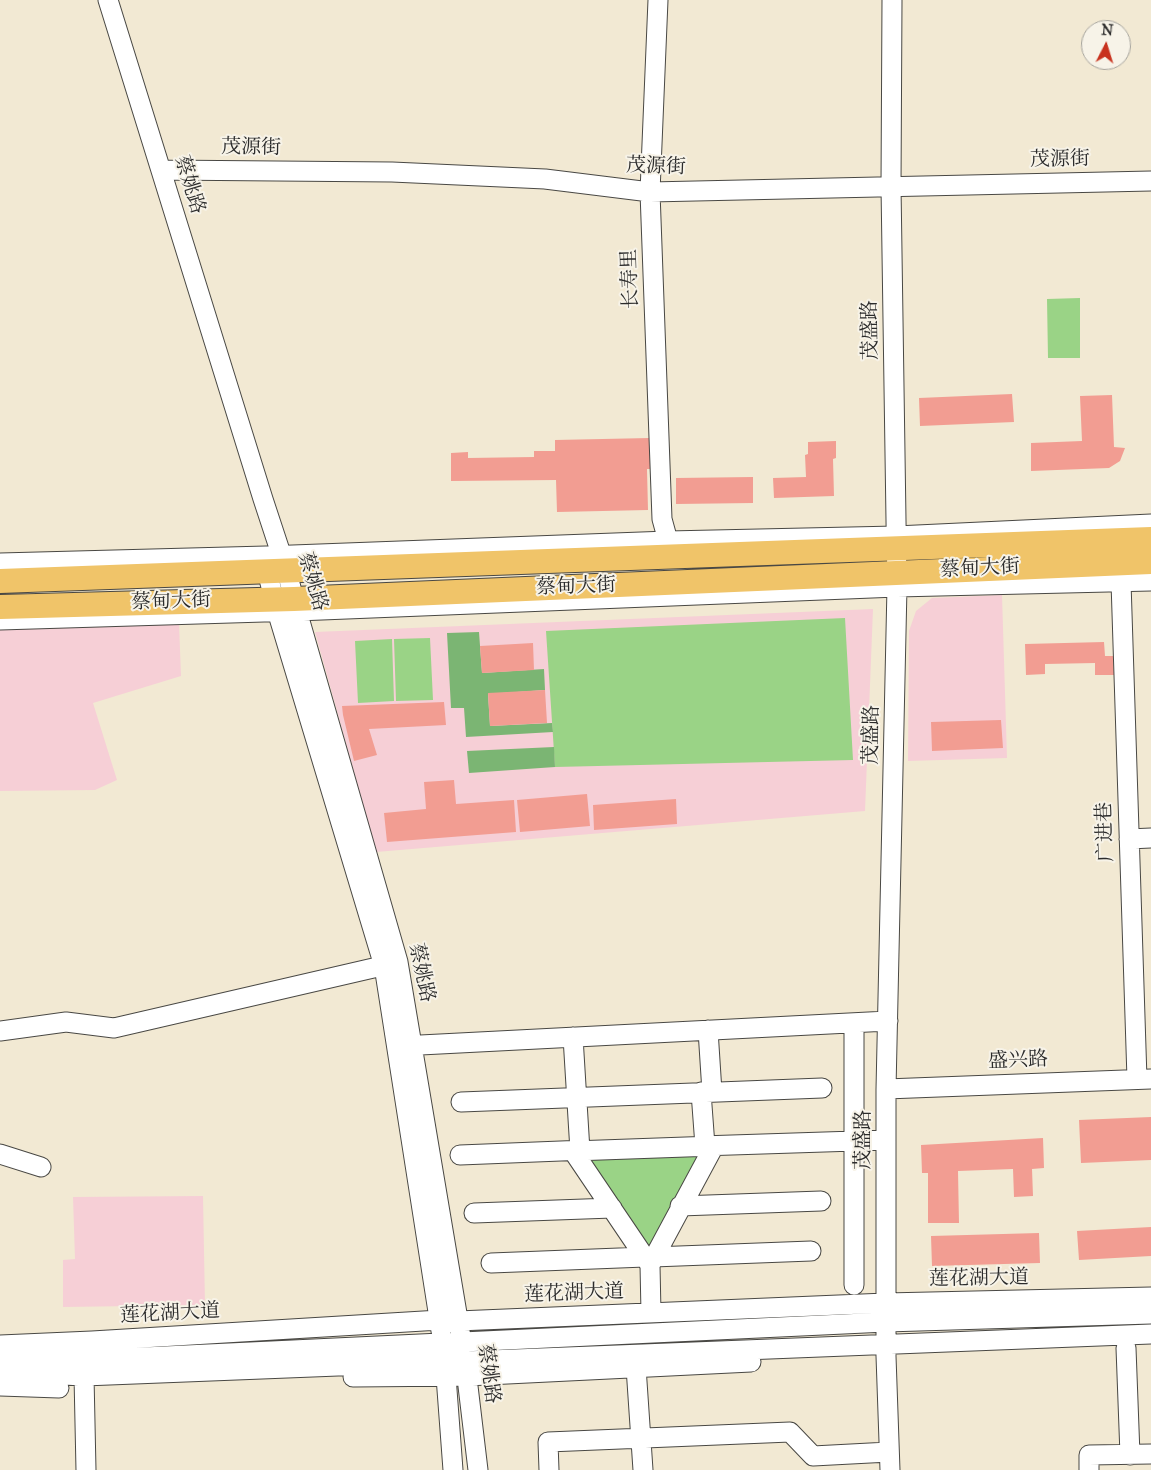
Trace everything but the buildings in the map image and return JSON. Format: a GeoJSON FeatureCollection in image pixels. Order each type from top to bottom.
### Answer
{"type":"FeatureCollection","features":[{"type":"Feature","properties":{"kind":"main road","name":"蔡甸大街"},"geometry":{"type":"LineString","coordinates":[[0,581],[275,563],[668,548],[896,542],[1151,539]]}},
{"type":"Feature","properties":{"kind":"main road","name":"蔡甸大街"},"geometry":{"type":"LineString","coordinates":[[0,607],[285,605],[897,580],[1151,562]]}},
{"type":"Feature","properties":{"kind":"street","name":"蔡姚路"},"geometry":{"type":"LineString","coordinates":[[108,0],[263,499],[285,605],[391,964],[449,1321],[454,1470]]}},
{"type":"Feature","properties":{"kind":"street","name":"长寿里"},"geometry":{"type":"LineString","coordinates":[[658,0],[650,192],[662,519],[668,548]]}},
{"type":"Feature","properties":{"kind":"street","name":"茂盛路"},"geometry":{"type":"LineString","coordinates":[[890,1461],[886,1350],[886,1089],[897,580],[891,186],[892,0]]}},
{"type":"Feature","properties":{"kind":"street","name":"茂源街"},"geometry":{"type":"LineString","coordinates":[[160,170],[392,172],[545,179],[650,192],[1151,181]]}},
{"type":"Feature","properties":{"kind":"street"},"geometry":{"type":"LineString","coordinates":[[896,542],[1151,524]]}},
{"type":"Feature","properties":{"kind":"street"},"geometry":{"type":"LineString","coordinates":[[0,563],[275,563]]}},
{"type":"Feature","properties":{"kind":"street"},"geometry":{"type":"LineString","coordinates":[[897,580],[1151,581]]}},
{"type":"Feature","properties":{"kind":"street","name":"广进巷"},"geometry":{"type":"LineString","coordinates":[[1121,582],[1129,839],[1144,1079]]}},
{"type":"Feature","properties":{"kind":"street"},"geometry":{"type":"LineString","coordinates":[[0,620],[285,605]]}},
{"type":"Feature","properties":{"kind":"street"},"geometry":{"type":"LineString","coordinates":[[1129,839],[1151,838]]}},
{"type":"Feature","properties":{"kind":"street"},"geometry":{"type":"LineString","coordinates":[[0,1031],[66,1022],[114,1028],[391,964]]}},
{"type":"Feature","properties":{"kind":"street"},"geometry":{"type":"LineString","coordinates":[[405,1046],[888,1021]]}},
{"type":"Feature","properties":{"kind":"street"},"geometry":{"type":"LineString","coordinates":[[854,1023],[854,1285]]}},
{"type":"Feature","properties":{"kind":"street"},"geometry":{"type":"LineString","coordinates":[[649,1260],[680,1206],[709,1146],[706,1092],[708,1030]]}},
{"type":"Feature","properties":{"kind":"street"},"geometry":{"type":"LineString","coordinates":[[573,1037],[577,1097],[577,1151],[612,1208],[649,1260],[652,1313]]}},
{"type":"Feature","properties":{"kind":"street","name":"盛兴路"},"geometry":{"type":"LineString","coordinates":[[886,1089],[1144,1079]]}},
{"type":"Feature","properties":{"kind":"street"},"geometry":{"type":"LineString","coordinates":[[461,1102],[822,1088]]}},
{"type":"Feature","properties":{"kind":"street"},"geometry":{"type":"LineString","coordinates":[[460,1155],[886,1140]]}},
{"type":"Feature","properties":{"kind":"street"},"geometry":{"type":"LineString","coordinates":[[0,1154],[41,1167]]}},
{"type":"Feature","properties":{"kind":"street"},"geometry":{"type":"LineString","coordinates":[[680,1206],[821,1201]]}},
{"type":"Feature","properties":{"kind":"street"},"geometry":{"type":"LineString","coordinates":[[474,1213],[612,1208]]}},
{"type":"Feature","properties":{"kind":"street"},"geometry":{"type":"LineString","coordinates":[[491,1263],[649,1260],[811,1251]]}},
{"type":"Feature","properties":{"kind":"street","name":"莲花湖大道"},"geometry":{"type":"LineString","coordinates":[[0,1386],[85,1382],[318,1378],[449,1356],[886,1312],[1151,1297]]}},
{"type":"Feature","properties":{"kind":"street","name":"莲花湖大道"},"geometry":{"type":"LineString","coordinates":[[0,1345],[449,1321],[652,1313],[1151,1314]]}},
{"type":"Feature","properties":{"kind":"street","name":"莲花湖大道"},"geometry":{"type":"LineString","coordinates":[[0,1355],[81,1360],[449,1356],[466,1368],[636,1367],[1151,1334]]}},
{"type":"Feature","properties":{"kind":"street","name":"莲花湖大道"},"geometry":{"type":"LineString","coordinates":[[466,1368],[886,1350],[1126,1348],[1151,1346]]}},
{"type":"Feature","properties":{"kind":"street"},"geometry":{"type":"LineString","coordinates":[[1126,1348],[1130,1454]]}},
{"type":"Feature","properties":{"kind":"street"},"geometry":{"type":"LineString","coordinates":[[636,1367],[642,1470]]}},
{"type":"Feature","properties":{"kind":"street","name":"蔡姚路"},"geometry":{"type":"LineString","coordinates":[[466,1368],[478,1470]]}},
{"type":"Feature","properties":{"kind":"street","name":"莲花湖大道"},"geometry":{"type":"LineString","coordinates":[[0,1372],[85,1382]]}},
{"type":"Feature","properties":{"kind":"street"},"geometry":{"type":"LineString","coordinates":[[85,1382],[86,1470]]}},
{"type":"Feature","properties":{"kind":"street"},"geometry":{"type":"LineString","coordinates":[[549,1470],[548,1442],[790,1432],[813,1456],[890,1461]]}},
{"type":"Feature","properties":{"kind":"street"},"geometry":{"type":"LineString","coordinates":[[1089,1470],[1089,1455],[1151,1454]]}},
{"type":"Feature","properties":{"kind":"shaded area"},"geometry":{"type":"Polygon","coordinates":[[[1002,595],[1007,758],[908,761],[909,631],[916,611],[932,598],[1002,595]]]}},
{"type":"Feature","properties":{"kind":"shaded area"},"geometry":{"type":"Polygon","coordinates":[[[873,609],[865,811],[376,852],[315,632],[873,609]]]}},
{"type":"Feature","properties":{"kind":"shaded area"},"geometry":{"type":"Polygon","coordinates":[[[179,623],[181,676],[93,703],[117,780],[95,790],[0,791],[0,628],[179,623]]]}},
{"type":"Feature","properties":{"kind":"shaded area"},"geometry":{"type":"Polygon","coordinates":[[[203,1196],[205,1305],[63,1307],[63,1260],[75,1259],[73,1197],[203,1196]]]}},
{"type":"Feature","properties":{"kind":"green space"},"geometry":{"type":"Polygon","coordinates":[[[1080,298],[1080,358],[1048,358],[1047,299],[1080,298]]]}},
{"type":"Feature","properties":{"kind":"green space"},"geometry":{"type":"Polygon","coordinates":[[[845,618],[853,760],[555,767],[546,631],[845,618]]]}},
{"type":"Feature","properties":{"kind":"green space"},"geometry":{"type":"Polygon","coordinates":[[[479,632],[482,673],[544,669],[545,690],[488,694],[490,726],[552,723],[553,732],[466,737],[464,708],[451,708],[447,633],[479,632]]]}},
{"type":"Feature","properties":{"kind":"green space"},"geometry":{"type":"Polygon","coordinates":[[[430,638],[433,700],[396,701],[394,639],[430,638]]]}},
{"type":"Feature","properties":{"kind":"green space"},"geometry":{"type":"Polygon","coordinates":[[[392,639],[394,701],[358,703],[355,641],[392,639]]]}},
{"type":"Feature","properties":{"kind":"green space"},"geometry":{"type":"Polygon","coordinates":[[[554,747],[555,767],[469,773],[467,751],[554,747]]]}},
{"type":"Feature","properties":{"kind":"green space"},"geometry":{"type":"Polygon","coordinates":[[[701,1152],[649,1254],[589,1156],[701,1152]]]}}]}
